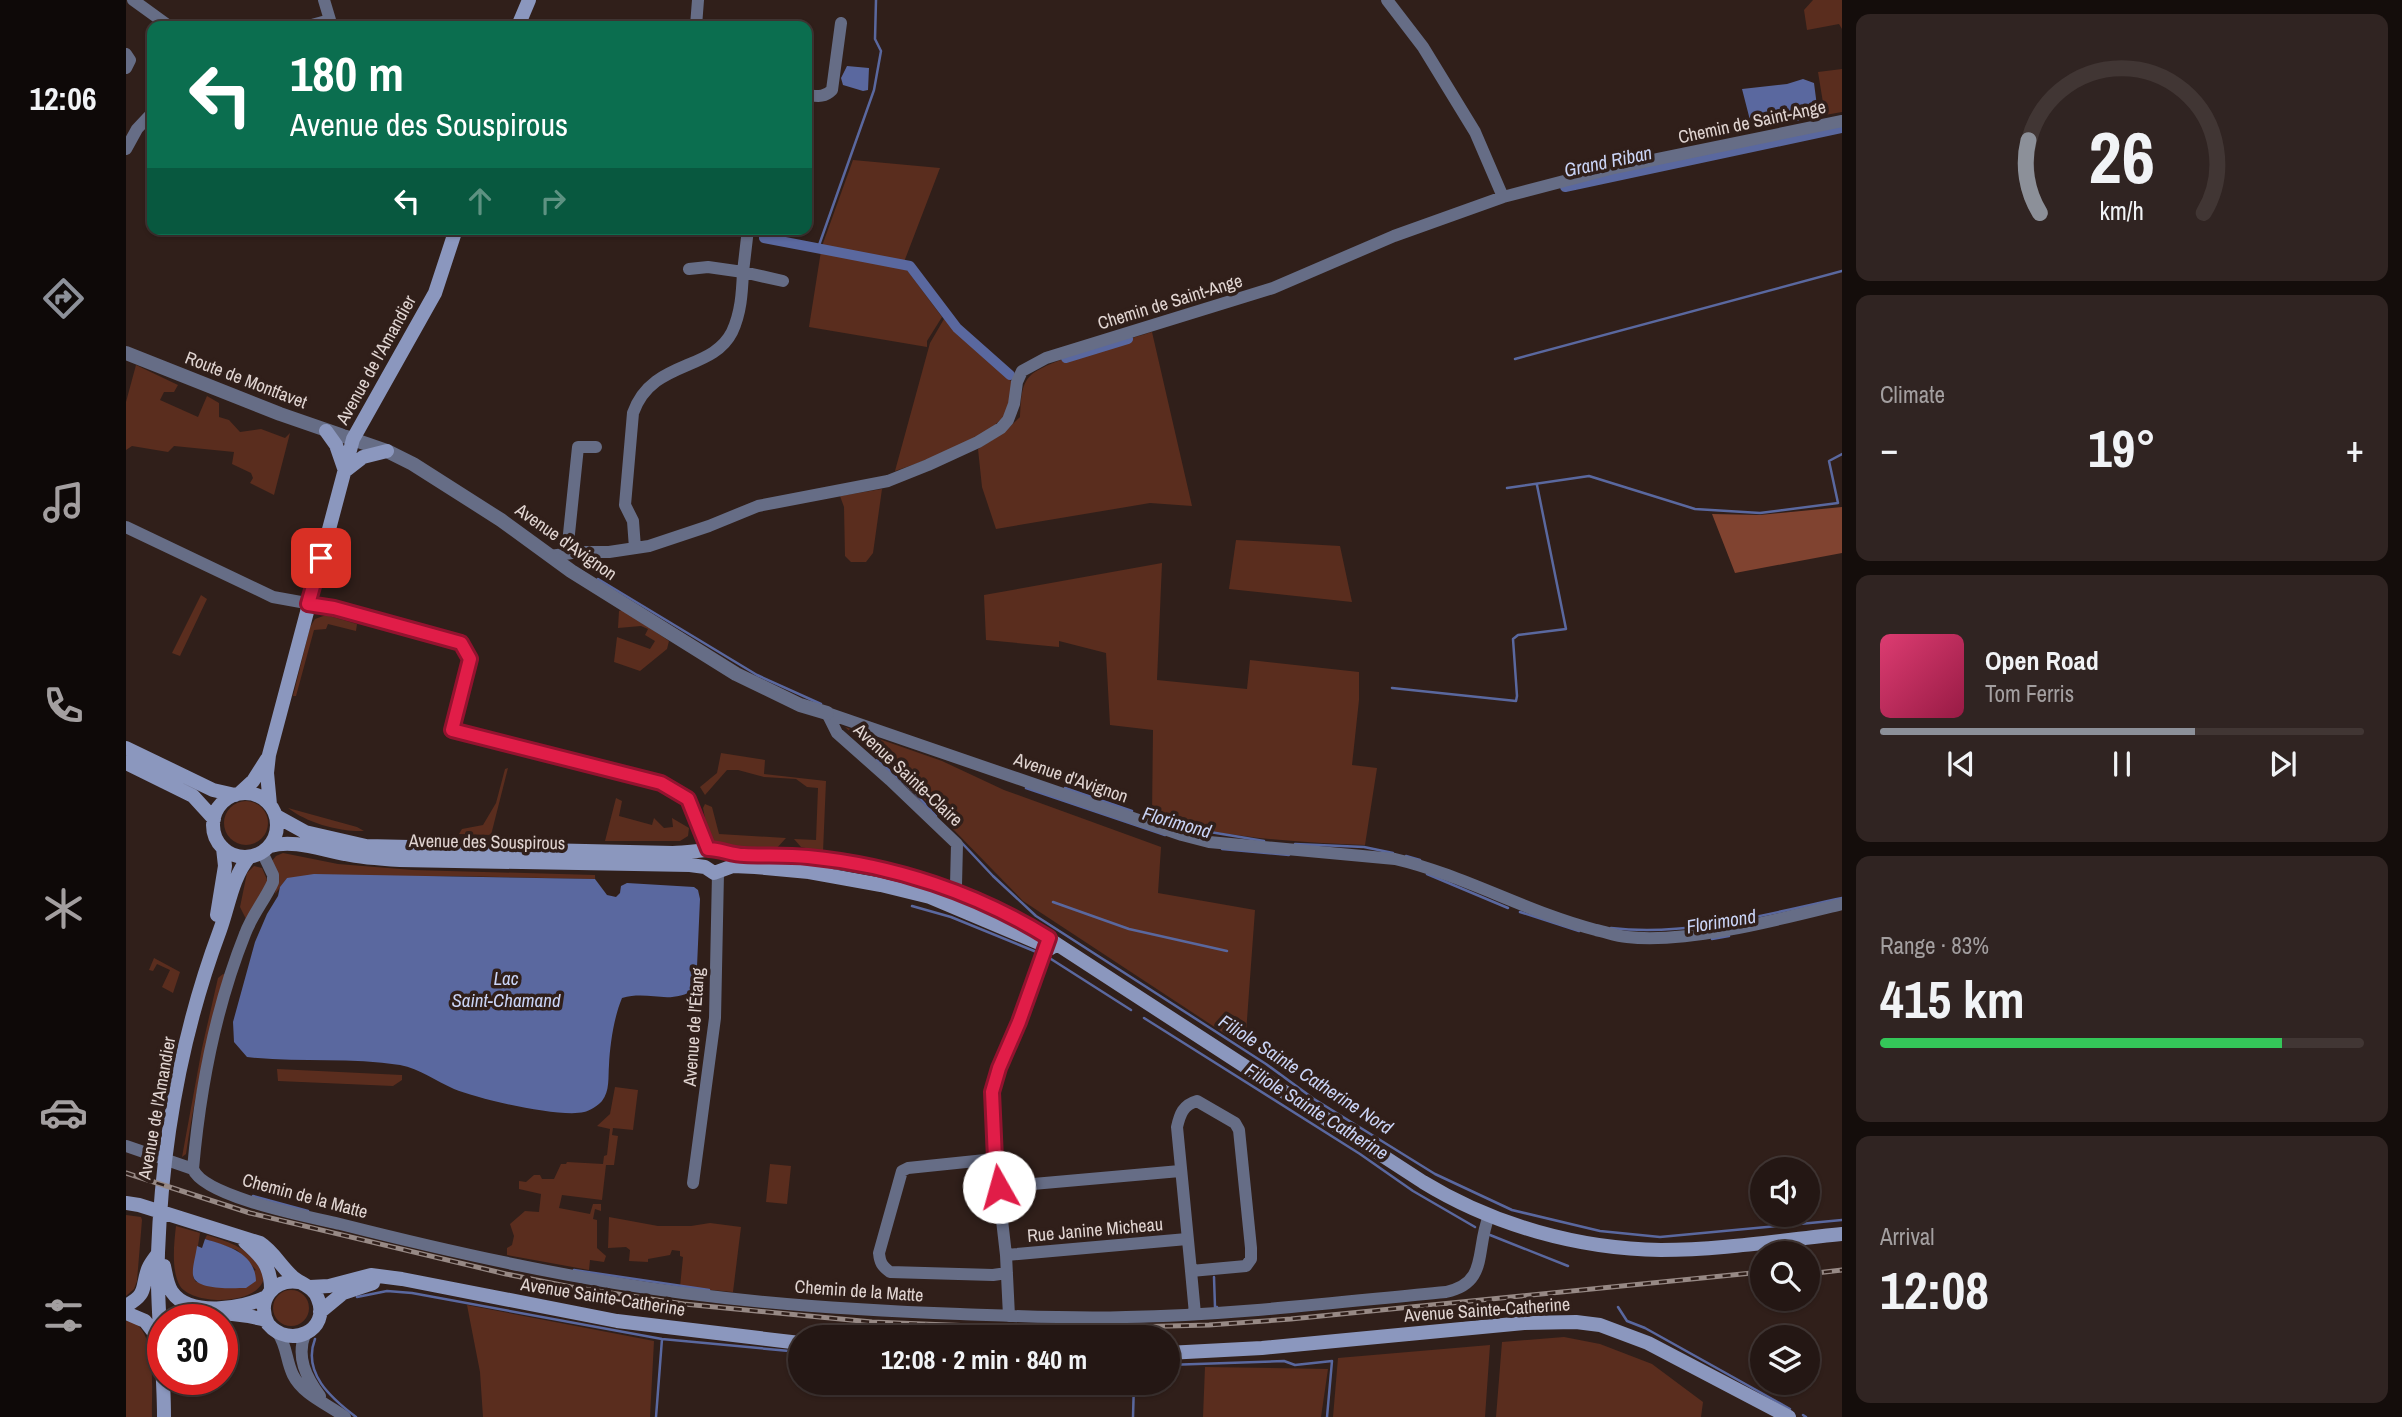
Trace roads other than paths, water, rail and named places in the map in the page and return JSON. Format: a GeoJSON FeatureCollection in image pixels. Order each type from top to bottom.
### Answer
{"type":"FeatureCollection","features":[{"type":"Feature","properties":{"kind":"main road"},"geometry":{"type":"LineString","coordinates":[[520,21],[529,0]]}},
{"type":"Feature","properties":{"kind":"main road","name":"Avenue de l'Amandier"},"geometry":{"type":"LineString","coordinates":[[273,810],[267,773],[269,755],[354,439],[435,293],[454,235]]}},
{"type":"Feature","properties":{"kind":"main road"},"geometry":{"type":"LineString","coordinates":[[326,431],[336,445],[345,471],[363,457],[387,451]]}},
{"type":"Feature","properties":{"kind":"main road"},"geometry":{"type":"LineString","coordinates":[[126,748],[213,790],[256,795],[273,810],[278,826],[275,837],[260,851],[239,856],[223,848]]}},
{"type":"Feature","properties":{"kind":"main road","name":"Avenue de l'Amandier"},"geometry":{"type":"LineString","coordinates":[[237,794],[256,776],[269,755]]}},
{"type":"Feature","properties":{"kind":"main road"},"geometry":{"type":"LineString","coordinates":[[126,763],[194,796],[214,819]]}},
{"type":"Feature","properties":{"kind":"main road"},"geometry":{"type":"LineString","coordinates":[[209,957],[224,875],[223,848],[215,834],[214,819],[221,804],[237,794]]}},
{"type":"Feature","properties":{"kind":"main road","name":"Avenue des Souspirous"},"geometry":{"type":"LineString","coordinates":[[273,810],[305,832],[366,846],[711,851],[811,857],[876,868],[955,891],[1004,912],[1432,1187],[1458,1203],[1489,1216],[1551,1235],[1614,1246],[1660,1250],[1842,1234]]}},
{"type":"Feature","properties":{"kind":"main road","name":"Avenue des Souspirous"},"geometry":{"type":"LineString","coordinates":[[260,851],[278,844],[297,844],[370,858],[400,860],[690,864],[716,869],[768,867],[848,877],[911,892],[1048,942]]}},
{"type":"Feature","properties":{"kind":"main road","name":"Avenue de l'Amandier"},"geometry":{"type":"LineString","coordinates":[[159,1304],[158,1254],[167,1148],[187,1045],[209,957],[236,878],[260,851]]}},
{"type":"Feature","properties":{"kind":"main road"},"geometry":{"type":"LineString","coordinates":[[711,851],[725,861],[716,869],[702,859],[711,851]]}},
{"type":"Feature","properties":{"kind":"main road"},"geometry":{"type":"LineString","coordinates":[[126,1203],[239,1236],[267,1247],[318,1298],[320,1312],[318,1321],[305,1334],[291,1337],[278,1334],[265,1320],[238,1316]]}},
{"type":"Feature","properties":{"kind":"main road"},"geometry":{"type":"LineString","coordinates":[[239,1236],[263,1258],[269,1271],[268,1293],[264,1305],[265,1320]]}},
{"type":"Feature","properties":{"kind":"main road"},"geometry":{"type":"LineString","coordinates":[[158,1254],[172,1293],[194,1307],[234,1307],[252,1303],[284,1282],[329,1286],[371,1275],[402,1279]]}},
{"type":"Feature","properties":{"kind":"main road"},"geometry":{"type":"LineString","coordinates":[[126,1306],[138,1299],[143,1291],[148,1269],[158,1254]]}},
{"type":"Feature","properties":{"kind":"main road"},"geometry":{"type":"LineString","coordinates":[[320,1312],[356,1287],[402,1279]]}},
{"type":"Feature","properties":{"kind":"main road","name":"Avenue Sainte-Catherine"},"geometry":{"type":"LineString","coordinates":[[402,1279],[617,1321],[788,1342]]}},
{"type":"Feature","properties":{"kind":"main road"},"geometry":{"type":"LineString","coordinates":[[126,1312],[147,1324]]}},
{"type":"Feature","properties":{"kind":"main road","name":"Avenue Sainte-Catherine"},"geometry":{"type":"LineString","coordinates":[[1180,1352],[1275,1347],[1524,1323],[1576,1322],[1600,1325],[1648,1343],[1789,1417]]}},
{"type":"Feature","properties":{"kind":"main road","name":"Avenue de l'Amandier"},"geometry":{"type":"LineString","coordinates":[[163,1395],[164,1417]]}},
{"type":"Feature","properties":{"kind":"street"},"geometry":{"type":"LineString","coordinates":[[133,0],[162,21]]}},
{"type":"Feature","properties":{"kind":"street"},"geometry":{"type":"LineString","coordinates":[[324,0],[330,20],[326,21]]}},
{"type":"Feature","properties":{"kind":"street"},"geometry":{"type":"LineString","coordinates":[[696,21],[698,0]]}},
{"type":"Feature","properties":{"kind":"street"},"geometry":{"type":"LineString","coordinates":[[1387,0],[1423,47],[1475,132],[1503,197]]}},
{"type":"Feature","properties":{"kind":"street"},"geometry":{"type":"LineString","coordinates":[[812,95],[824,96],[832,90],[841,23]]}},
{"type":"Feature","properties":{"kind":"street"},"geometry":{"type":"LineString","coordinates":[[126,54],[130,60],[126,68]]}},
{"type":"Feature","properties":{"kind":"street"},"geometry":{"type":"LineString","coordinates":[[126,147],[147,118]]}},
{"type":"Feature","properties":{"kind":"street","name":"Chemin de Saint-Ange"},"geometry":{"type":"LineString","coordinates":[[550,556],[567,552],[609,552],[649,546],[758,506],[888,481],[978,442],[1001,428],[1008,420],[1014,404],[1017,382],[1022,371],[1046,358],[1273,288],[1394,236],[1503,197],[1614,168],[1842,121]]}},
{"type":"Feature","properties":{"kind":"street"},"geometry":{"type":"LineString","coordinates":[[635,548],[633,520],[625,505],[633,413],[646,389],[661,376],[700,358],[718,347],[731,334],[740,311],[747,235]]}},
{"type":"Feature","properties":{"kind":"street"},"geometry":{"type":"LineString","coordinates":[[689,269],[708,267],[783,281]]}},
{"type":"Feature","properties":{"kind":"street","name":"Route de Montfavet"},"geometry":{"type":"LineString","coordinates":[[126,353],[326,431],[354,439]]}},
{"type":"Feature","properties":{"kind":"street","name":"Avenue d'Avignon"},"geometry":{"type":"LineString","coordinates":[[354,439],[387,451],[456,489],[617,601],[736,674],[800,705],[1182,835],[1209,842],[1364,855],[1406,862],[1578,925],[1626,937],[1661,938],[1704,933],[1842,904]]}},
{"type":"Feature","properties":{"kind":"street"},"geometry":{"type":"LineString","coordinates":[[567,552],[579,447],[596,447]]}},
{"type":"Feature","properties":{"kind":"street"},"geometry":{"type":"LineString","coordinates":[[126,527],[273,597],[334,608],[461,643],[470,659],[452,730],[661,783],[688,799],[711,851]]}},
{"type":"Feature","properties":{"kind":"street","name":"Avenue Sainte-Claire"},"geometry":{"type":"LineString","coordinates":[[827,713],[836,733],[957,844],[955,891],[949,905]]}},
{"type":"Feature","properties":{"kind":"street"},"geometry":{"type":"LineString","coordinates":[[193,1169],[206,1067],[223,998],[245,933],[273,882],[273,875],[260,851]]}},
{"type":"Feature","properties":{"kind":"street","name":"Avenue de l'Étang"},"geometry":{"type":"LineString","coordinates":[[693,1183],[715,1018],[716,869]]}},
{"type":"Feature","properties":{"kind":"street"},"geometry":{"type":"LineString","coordinates":[[1009,1316],[992,1092],[1048,942]]}},
{"type":"Feature","properties":{"kind":"street"},"geometry":{"type":"LineString","coordinates":[[1191,1271],[1246,1266],[1251,1259],[1239,1130],[1235,1123],[1197,1101],[1188,1104],[1181,1113],[1177,1127],[1195,1314]]}},
{"type":"Feature","properties":{"kind":"street","name":"Chemin de la Matte"},"geometry":{"type":"LineString","coordinates":[[126,1146],[193,1169],[199,1180],[240,1198],[441,1250],[617,1284],[845,1309],[1009,1316],[1125,1317],[1195,1314],[1461,1289],[1474,1276],[1489,1216]]}},
{"type":"Feature","properties":{"kind":"street"},"geometry":{"type":"LineString","coordinates":[[995,1159],[908,1168],[902,1171],[879,1253],[882,1266],[890,1272],[993,1276],[1007,1273]]}},
{"type":"Feature","properties":{"kind":"street"},"geometry":{"type":"LineString","coordinates":[[999,1187],[1180,1171]]}},
{"type":"Feature","properties":{"kind":"street","name":"Rue Janine Micheau"},"geometry":{"type":"LineString","coordinates":[[1006,1255],[1187,1239]]}},
{"type":"Feature","properties":{"kind":"street"},"geometry":{"type":"LineString","coordinates":[[278,1334],[298,1383],[316,1399],[345,1417]]}},
{"type":"Feature","properties":{"kind":"street"},"geometry":{"type":"LineString","coordinates":[[305,1334],[301,1351],[303,1367],[327,1404]]}},
{"type":"Feature","properties":{"kind":"water"},"geometry":{"type":"Polygon","coordinates":[[[847,66],[869,68],[868,90],[843,85],[841,78],[847,66]]]}},
{"type":"Feature","properties":{"kind":"water"},"geometry":{"type":"Polygon","coordinates":[[[1803,79],[1814,83],[1818,114],[1797,121],[1751,124],[1742,89],[1787,84],[1803,79]]]}},
{"type":"Feature","properties":{"kind":"water","name":"Lac Saint-Chamand"},"geometry":{"type":"Polygon","coordinates":[[[314,874],[595,879],[607,895],[616,897],[621,886],[627,883],[694,887],[698,890],[700,899],[696,989],[677,996],[622,998],[613,1031],[606,1093],[599,1104],[584,1112],[539,1110],[481,1098],[400,1065],[247,1057],[234,1042],[233,1022],[255,942],[280,887],[287,878],[314,874]]]}},
{"type":"Feature","properties":{"kind":"water"},"geometry":{"type":"Polygon","coordinates":[[[205,1239],[239,1252],[251,1264],[256,1281],[246,1288],[224,1288],[207,1286],[195,1280],[193,1272],[197,1246],[202,1248],[205,1239]]]}},
{"type":"Feature","properties":{"kind":"waterway"},"geometry":{"type":"LineString","coordinates":[[818,248],[874,90],[881,51],[875,39],[876,0]]}},
{"type":"Feature","properties":{"kind":"waterway","name":"Grand Riban"},"geometry":{"type":"LineString","coordinates":[[1565,187],[1842,128]]}},
{"type":"Feature","properties":{"kind":"waterway","name":"Grand Riban"},"geometry":{"type":"LineString","coordinates":[[764,238],[910,266],[957,328],[1010,375]]}},
{"type":"Feature","properties":{"kind":"waterway"},"geometry":{"type":"LineString","coordinates":[[1515,359],[1842,271]]}},
{"type":"Feature","properties":{"kind":"waterway","name":"Grand Riban"},"geometry":{"type":"LineString","coordinates":[[1066,358],[1128,339]]}},
{"type":"Feature","properties":{"kind":"waterway"},"geometry":{"type":"LineString","coordinates":[[1507,488],[1589,476],[1695,509],[1760,513],[1838,503],[1829,461],[1842,454]]}},
{"type":"Feature","properties":{"kind":"waterway"},"geometry":{"type":"LineString","coordinates":[[1392,688],[1516,701],[1513,639],[1518,635],[1566,629],[1537,485]]}},
{"type":"Feature","properties":{"kind":"waterway"},"geometry":{"type":"LineString","coordinates":[[598,579],[757,675],[821,704]]}},
{"type":"Feature","properties":{"kind":"waterway","name":"Filiole Sainte Catherine Nord"},"geometry":{"type":"LineString","coordinates":[[877,760],[913,791],[936,816]]}},
{"type":"Feature","properties":{"kind":"waterway","name":"Florimond"},"geometry":{"type":"LineString","coordinates":[[1026,788],[1165,835]]}},
{"type":"Feature","properties":{"kind":"waterway"},"geometry":{"type":"LineString","coordinates":[[1065,788],[1132,811]]}},
{"type":"Feature","properties":{"kind":"waterway"},"geometry":{"type":"LineString","coordinates":[[1174,826],[1264,841]]}},
{"type":"Feature","properties":{"kind":"waterway","name":"Filiole Sainte Catherine Nord"},"geometry":{"type":"LineString","coordinates":[[962,843],[1036,916],[1266,1064],[1314,1099],[1435,1174],[1512,1210],[1600,1231],[1660,1237],[1842,1220]]}},
{"type":"Feature","properties":{"kind":"waterway"},"geometry":{"type":"LineString","coordinates":[[1295,844],[1364,847],[1393,853]]}},
{"type":"Feature","properties":{"kind":"waterway","name":"Florimond"},"geometry":{"type":"LineString","coordinates":[[1222,849],[1289,855]]}},
{"type":"Feature","properties":{"kind":"waterway"},"geometry":{"type":"LineString","coordinates":[[1406,856],[1420,860]]}},
{"type":"Feature","properties":{"kind":"waterway","name":"Florimond"},"geometry":{"type":"LineString","coordinates":[[1427,874],[1508,908]]}},
{"type":"Feature","properties":{"kind":"waterway"},"geometry":{"type":"LineString","coordinates":[[1611,928],[1640,930],[1698,927],[1842,898]]}},
{"type":"Feature","properties":{"kind":"waterway"},"geometry":{"type":"LineString","coordinates":[[1053,902],[1129,929],[1227,951]]}},
{"type":"Feature","properties":{"kind":"waterway","name":"Filiole Sainte Catherine"},"geometry":{"type":"LineString","coordinates":[[912,906],[951,917],[1039,953]]}},
{"type":"Feature","properties":{"kind":"waterway","name":"Florimond"},"geometry":{"type":"LineString","coordinates":[[1520,912],[1579,931]]}},
{"type":"Feature","properties":{"kind":"waterway","name":"Florimond"},"geometry":{"type":"LineString","coordinates":[[1712,939],[1729,936]]}},
{"type":"Feature","properties":{"kind":"waterway","name":"Filiole Sainte Catherine"},"geometry":{"type":"LineString","coordinates":[[1051,959],[1131,1010]]}},
{"type":"Feature","properties":{"kind":"waterway","name":"Filiole Sainte Catherine"},"geometry":{"type":"LineString","coordinates":[[1144,1018],[1360,1154],[1413,1191],[1475,1227]]}},
{"type":"Feature","properties":{"kind":"waterway"},"geometry":{"type":"LineString","coordinates":[[253,1196],[308,1211]]}},
{"type":"Feature","properties":{"kind":"waterway","name":"Filiole Sainte Catherine"},"geometry":{"type":"LineString","coordinates":[[1490,1235],[1568,1266]]}},
{"type":"Feature","properties":{"kind":"waterway"},"geometry":{"type":"LineString","coordinates":[[574,1270],[709,1290]]}},
{"type":"Feature","properties":{"kind":"waterway"},"geometry":{"type":"LineString","coordinates":[[1214,1277],[1217,1307]]}},
{"type":"Feature","properties":{"kind":"waterway"},"geometry":{"type":"LineString","coordinates":[[357,1297],[387,1291],[412,1293],[662,1339],[788,1351]]}},
{"type":"Feature","properties":{"kind":"waterway","name":"Filiole Sainte Catherine"},"geometry":{"type":"LineString","coordinates":[[1618,1307],[1627,1321],[1645,1328],[1790,1409]]}},
{"type":"Feature","properties":{"kind":"waterway"},"geometry":{"type":"LineString","coordinates":[[315,1339],[312,1363],[321,1384],[337,1402],[356,1417]]}},
{"type":"Feature","properties":{"kind":"waterway"},"geometry":{"type":"LineString","coordinates":[[656,1417],[662,1339]]}},
{"type":"Feature","properties":{"kind":"waterway"},"geometry":{"type":"LineString","coordinates":[[1180,1365],[1284,1361],[1295,1365],[1332,1361],[1327,1417]]}},
{"type":"Feature","properties":{"kind":"waterway"},"geometry":{"type":"LineString","coordinates":[[1133,1417],[1134,1395]]}},
{"type":"Feature","properties":{"kind":"railway"},"geometry":{"type":"LineString","coordinates":[[126,1173],[250,1213],[571,1287],[684,1304],[872,1322],[1047,1329],[1209,1325],[1750,1273]]}},
{"type":"Feature","properties":{"kind":"railway"},"geometry":{"type":"LineString","coordinates":[[1820,1273],[1842,1270]]}}]}
